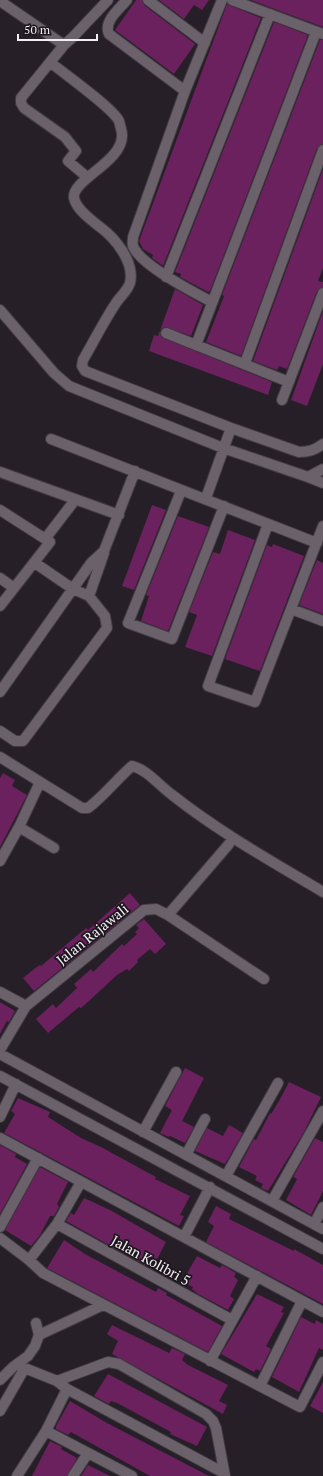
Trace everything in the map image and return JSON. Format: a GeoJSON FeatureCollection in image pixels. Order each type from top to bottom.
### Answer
{"type":"FeatureCollection","features":[{"type":"Feature","properties":{"kind":"street"},"geometry":{"type":"LineString","coordinates":[[87,178],[68,162],[76,151],[65,137],[24,108],[21,103],[21,98],[64,45],[108,0]]}},
{"type":"Feature","properties":{"kind":"street"},"geometry":{"type":"LineString","coordinates":[[127,0],[107,24],[106,30],[109,34],[185,91]]}},
{"type":"Feature","properties":{"kind":"street"},"geometry":{"type":"LineString","coordinates":[[148,0],[205,43]]}},
{"type":"Feature","properties":{"kind":"street"},"geometry":{"type":"LineString","coordinates":[[212,302],[166,277],[137,253],[132,245],[133,237],[185,91],[222,0]]}},
{"type":"Feature","properties":{"kind":"street"},"geometry":{"type":"LineString","coordinates":[[196,345],[319,33],[232,0]]}},
{"type":"Feature","properties":{"kind":"street"},"geometry":{"type":"LineString","coordinates":[[0,1],[64,45]]}},
{"type":"Feature","properties":{"kind":"street"},"geometry":{"type":"LineString","coordinates":[[166,277],[270,14]]}},
{"type":"Feature","properties":{"kind":"street"},"geometry":{"type":"LineString","coordinates":[[50,62],[100,102],[118,120],[122,134],[122,144],[119,150],[87,178],[74,194],[74,199],[92,220],[115,239],[130,270],[130,283],[104,323],[83,360],[82,366],[85,371],[230,430],[299,452],[317,449],[323,444]]}},
{"type":"Feature","properties":{"kind":"street"},"geometry":{"type":"LineString","coordinates":[[245,363],[323,150]]}},
{"type":"Feature","properties":{"kind":"street"},"geometry":{"type":"LineString","coordinates":[[282,400],[323,293]]}},
{"type":"Feature","properties":{"kind":"street"},"geometry":{"type":"LineString","coordinates":[[0,310],[54,373],[69,386],[323,483]]}},
{"type":"Feature","properties":{"kind":"street"},"geometry":{"type":"LineString","coordinates":[[166,334],[245,363],[289,382]]}},
{"type":"Feature","properties":{"kind":"street"},"geometry":{"type":"LineString","coordinates":[[206,498],[230,430]]}},
{"type":"Feature","properties":{"kind":"street"},"geometry":{"type":"LineString","coordinates":[[51,438],[136,471],[181,491],[206,498],[317,543]]}},
{"type":"Feature","properties":{"kind":"street"},"geometry":{"type":"LineString","coordinates":[[308,477],[323,469]]}},
{"type":"Feature","properties":{"kind":"street"},"geometry":{"type":"LineString","coordinates":[[89,596],[104,551],[136,471]]}},
{"type":"Feature","properties":{"kind":"street"},"geometry":{"type":"LineString","coordinates":[[0,472],[119,515]]}},
{"type":"Feature","properties":{"kind":"street"},"geometry":{"type":"LineString","coordinates":[[181,491],[128,623],[172,639],[224,506]]}},
{"type":"Feature","properties":{"kind":"street"},"geometry":{"type":"LineString","coordinates":[[45,539],[75,500]]}},
{"type":"Feature","properties":{"kind":"street"},"geometry":{"type":"LineString","coordinates":[[0,510],[50,542],[0,606]]}},
{"type":"Feature","properties":{"kind":"street"},"geometry":{"type":"LineString","coordinates":[[268,524],[208,686],[255,702],[323,526]]}},
{"type":"Feature","properties":{"kind":"street"},"geometry":{"type":"LineString","coordinates":[[0,692],[91,564],[104,551]]}},
{"type":"Feature","properties":{"kind":"street"},"geometry":{"type":"LineString","coordinates":[[0,732],[15,741],[23,741],[107,628],[105,616],[89,596],[73,589],[35,563]]}},
{"type":"Feature","properties":{"kind":"street"},"geometry":{"type":"LineString","coordinates":[[0,578],[14,588]]}},
{"type":"Feature","properties":{"kind":"street"},"geometry":{"type":"LineString","coordinates":[[291,609],[323,621]]}},
{"type":"Feature","properties":{"kind":"street"},"geometry":{"type":"LineString","coordinates":[[1,760],[78,806],[88,808],[132,766],[141,768],[172,795],[220,830],[323,892]]}},
{"type":"Feature","properties":{"kind":"street"},"geometry":{"type":"LineString","coordinates":[[0,861],[19,827],[40,782]]}},
{"type":"Feature","properties":{"kind":"street"},"geometry":{"type":"LineString","coordinates":[[19,827],[54,848]]}},
{"type":"Feature","properties":{"kind":"street"},"geometry":{"type":"LineString","coordinates":[[168,915],[229,844]]}},
{"type":"Feature","properties":{"kind":"street","name":"Jalan Rajawali"},"geometry":{"type":"LineString","coordinates":[[0,1050],[26,1006],[144,910],[156,909],[168,915],[264,979]]}},
{"type":"Feature","properties":{"kind":"street"},"geometry":{"type":"LineString","coordinates":[[0,992],[26,1006]]}},
{"type":"Feature","properties":{"kind":"street"},"geometry":{"type":"LineString","coordinates":[[0,1054],[323,1229]]}},
{"type":"Feature","properties":{"kind":"street"},"geometry":{"type":"LineString","coordinates":[[143,1132],[176,1072]]}},
{"type":"Feature","properties":{"kind":"street"},"geometry":{"type":"LineString","coordinates":[[0,1076],[210,1187],[323,1249]]}},
{"type":"Feature","properties":{"kind":"street"},"geometry":{"type":"LineString","coordinates":[[226,1176],[278,1083]]}},
{"type":"Feature","properties":{"kind":"street"},"geometry":{"type":"LineString","coordinates":[[0,1117],[16,1084]]}},
{"type":"Feature","properties":{"kind":"street"},"geometry":{"type":"LineString","coordinates":[[272,1201],[322,1115]]}},
{"type":"Feature","properties":{"kind":"street"},"geometry":{"type":"LineString","coordinates":[[186,1155],[205,1119]]}},
{"type":"Feature","properties":{"kind":"street"},"geometry":{"type":"LineString","coordinates":[[0,1138],[323,1312]]}},
{"type":"Feature","properties":{"kind":"street"},"geometry":{"type":"LineString","coordinates":[[0,1228],[38,1158]]}},
{"type":"Feature","properties":{"kind":"street"},"geometry":{"type":"LineString","coordinates":[[29,1260],[57,1224],[81,1182]]}},
{"type":"Feature","properties":{"kind":"street"},"geometry":{"type":"LineString","coordinates":[[184,1237],[210,1187]]}},
{"type":"Feature","properties":{"kind":"street"},"geometry":{"type":"LineString","coordinates":[[314,1224],[323,1207]]}},
{"type":"Feature","properties":{"kind":"street","name":"Jalan Kolibri 5"},"geometry":{"type":"LineString","coordinates":[[57,1224],[232,1320]]}},
{"type":"Feature","properties":{"kind":"street"},"geometry":{"type":"LineString","coordinates":[[0,1238],[29,1260],[43,1273],[300,1407],[323,1362]]}},
{"type":"Feature","properties":{"kind":"street"},"geometry":{"type":"LineString","coordinates":[[210,1361],[256,1276]]}},
{"type":"Feature","properties":{"kind":"street"},"geometry":{"type":"LineString","coordinates":[[260,1386],[302,1301]]}},
{"type":"Feature","properties":{"kind":"street"},"geometry":{"type":"LineString","coordinates":[[39,1335],[103,1305]]}},
{"type":"Feature","properties":{"kind":"street"},"geometry":{"type":"LineString","coordinates":[[0,1380],[12,1367],[28,1356],[35,1346],[39,1335],[36,1323]]}},
{"type":"Feature","properties":{"kind":"street"},"geometry":{"type":"LineString","coordinates":[[57,1381],[108,1362],[119,1364],[206,1414],[213,1421],[216,1428],[224,1474]]}},
{"type":"Feature","properties":{"kind":"street"},"geometry":{"type":"LineString","coordinates":[[0,1411],[25,1369],[57,1381],[67,1389],[224,1474]]}},
{"type":"Feature","properties":{"kind":"street"},"geometry":{"type":"LineString","coordinates":[[17,1476],[46,1431],[67,1389]]}},
{"type":"Feature","properties":{"kind":"street"},"geometry":{"type":"LineString","coordinates":[[46,1431],[132,1476]]}},
{"type":"Feature","properties":{"kind":"street"},"geometry":{"type":"LineString","coordinates":[[73,1476],[88,1453]]}},
{"type":"Feature","properties":{"kind":"building"},"geometry":{"type":"Polygon","coordinates":[[[136,0],[142,0],[144,5],[195,44],[174,74],[115,30],[136,0]]]}},
{"type":"Feature","properties":{"kind":"building"},"geometry":{"type":"Polygon","coordinates":[[[159,0],[209,0],[202,10],[194,5],[184,19],[159,0]]]}},
{"type":"Feature","properties":{"kind":"building"},"geometry":{"type":"Polygon","coordinates":[[[251,0],[323,0],[323,27],[272,8],[251,0]]]}},
{"type":"Feature","properties":{"kind":"building"},"geometry":{"type":"Polygon","coordinates":[[[227,4],[261,18],[163,266],[152,258],[153,255],[143,249],[139,241],[227,4]]]}},
{"type":"Feature","properties":{"kind":"building"},"geometry":{"type":"Polygon","coordinates":[[[274,22],[308,35],[210,291],[208,292],[180,277],[181,274],[175,272],[274,22]]]}},
{"type":"Feature","properties":{"kind":"building"},"geometry":{"type":"Polygon","coordinates":[[[320,40],[323,40],[323,144],[317,148],[241,356],[206,342],[224,296],[222,295],[320,40]]]}},
{"type":"Feature","properties":{"kind":"building"},"geometry":{"type":"Polygon","coordinates":[[[323,169],[323,268],[318,281],[323,282],[323,287],[317,291],[287,369],[279,366],[277,370],[253,361],[323,169]]]}},
{"type":"Feature","properties":{"kind":"building"},"geometry":{"type":"Polygon","coordinates":[[[175,289],[203,305],[191,336],[165,327],[160,330],[175,289]]]}},
{"type":"Feature","properties":{"kind":"building"},"geometry":{"type":"Polygon","coordinates":[[[323,311],[323,364],[307,406],[291,400],[323,311]]]}},
{"type":"Feature","properties":{"kind":"building"},"geometry":{"type":"Polygon","coordinates":[[[160,330],[161,337],[272,382],[268,395],[149,351],[154,335],[158,336],[160,330]]]}},
{"type":"Feature","properties":{"kind":"building"},"geometry":{"type":"Polygon","coordinates":[[[152,505],[166,510],[134,590],[122,586],[152,505]]]}},
{"type":"Feature","properties":{"kind":"building"},"geometry":{"type":"Polygon","coordinates":[[[178,516],[209,527],[168,631],[141,621],[149,596],[146,595],[178,516]]]}},
{"type":"Feature","properties":{"kind":"building"},"geometry":{"type":"Polygon","coordinates":[[[228,530],[255,540],[212,656],[185,647],[197,615],[189,612],[213,552],[220,554],[228,530]]]}},
{"type":"Feature","properties":{"kind":"building"},"geometry":{"type":"Polygon","coordinates":[[[273,544],[304,556],[260,671],[225,659],[267,545],[272,547],[273,544]]]}},
{"type":"Feature","properties":{"kind":"building"},"geometry":{"type":"Polygon","coordinates":[[[317,560],[323,563],[323,614],[299,605],[317,560]]]}},
{"type":"Feature","properties":{"kind":"building"},"geometry":{"type":"Polygon","coordinates":[[[3,773],[15,780],[12,786],[27,795],[0,847],[0,778],[3,773]]]}},
{"type":"Feature","properties":{"kind":"building"},"geometry":{"type":"Polygon","coordinates":[[[130,893],[140,905],[34,991],[23,978],[40,965],[41,966],[86,928],[88,930],[130,893]]]}},
{"type":"Feature","properties":{"kind":"building"},"geometry":{"type":"Polygon","coordinates":[[[144,919],[166,944],[155,954],[150,949],[137,960],[138,962],[129,971],[127,969],[117,975],[81,1008],[79,1007],[48,1033],[36,1019],[53,1004],[56,1008],[77,988],[74,984],[91,969],[93,972],[122,944],[124,946],[137,934],[135,932],[139,928],[136,925],[144,919]]]}},
{"type":"Feature","properties":{"kind":"building"},"geometry":{"type":"Polygon","coordinates":[[[0,1002],[15,1011],[9,1022],[7,1021],[0,1034],[0,1002]]]}},
{"type":"Feature","properties":{"kind":"building"},"geometry":{"type":"Polygon","coordinates":[[[185,1068],[204,1078],[182,1121],[194,1127],[185,1143],[160,1133],[172,1110],[165,1106],[185,1068]]]}},
{"type":"Feature","properties":{"kind":"building"},"geometry":{"type":"Polygon","coordinates":[[[289,1082],[321,1097],[304,1132],[268,1191],[261,1188],[263,1184],[255,1180],[257,1176],[239,1167],[254,1139],[256,1140],[289,1082]]]}},
{"type":"Feature","properties":{"kind":"building"},"geometry":{"type":"Polygon","coordinates":[[[18,1098],[50,1112],[48,1117],[81,1138],[101,1147],[156,1177],[155,1179],[190,1196],[180,1215],[184,1216],[179,1226],[4,1133],[15,1114],[11,1111],[18,1098]]]}},
{"type":"Feature","properties":{"kind":"building"},"geometry":{"type":"Polygon","coordinates":[[[229,1125],[243,1133],[225,1164],[195,1151],[207,1128],[223,1136],[229,1125]]]}},
{"type":"Feature","properties":{"kind":"building"},"geometry":{"type":"Polygon","coordinates":[[[315,1138],[323,1142],[323,1191],[311,1215],[286,1200],[297,1179],[293,1177],[315,1138]]]}},
{"type":"Feature","properties":{"kind":"building"},"geometry":{"type":"Polygon","coordinates":[[[0,1145],[16,1154],[15,1157],[27,1164],[0,1214],[0,1145]]]}},
{"type":"Feature","properties":{"kind":"building"},"geometry":{"type":"Polygon","coordinates":[[[40,1167],[68,1182],[57,1204],[59,1207],[54,1216],[50,1216],[40,1235],[31,1246],[5,1230],[40,1167]]]}},
{"type":"Feature","properties":{"kind":"building"},"geometry":{"type":"Polygon","coordinates":[[[84,1198],[110,1210],[166,1242],[152,1269],[66,1221],[71,1213],[74,1215],[84,1198]]]}},
{"type":"Feature","properties":{"kind":"building"},"geometry":{"type":"Polygon","coordinates":[[[216,1206],[231,1214],[229,1219],[294,1251],[294,1249],[323,1265],[323,1304],[206,1242],[214,1226],[208,1222],[216,1206]]]}},
{"type":"Feature","properties":{"kind":"building"},"geometry":{"type":"Polygon","coordinates":[[[64,1240],[85,1254],[156,1292],[158,1288],[167,1293],[166,1295],[222,1326],[208,1352],[47,1268],[64,1240]]]}},
{"type":"Feature","properties":{"kind":"building"},"geometry":{"type":"Polygon","coordinates":[[[197,1256],[220,1268],[222,1265],[236,1273],[234,1277],[238,1280],[230,1296],[234,1299],[228,1310],[198,1294],[192,1289],[193,1287],[182,1282],[197,1256]]]}},
{"type":"Feature","properties":{"kind":"building"},"geometry":{"type":"Polygon","coordinates":[[[257,1294],[284,1307],[281,1312],[284,1313],[266,1346],[271,1349],[260,1371],[256,1369],[254,1372],[221,1354],[257,1294]]]}},
{"type":"Feature","properties":{"kind":"building"},"geometry":{"type":"Polygon","coordinates":[[[301,1317],[315,1324],[316,1320],[323,1324],[323,1350],[319,1348],[299,1392],[272,1377],[301,1317]]]}},
{"type":"Feature","properties":{"kind":"building"},"geometry":{"type":"Polygon","coordinates":[[[112,1325],[169,1353],[172,1348],[185,1354],[182,1360],[188,1365],[228,1385],[219,1401],[227,1405],[223,1414],[112,1354],[118,1341],[107,1334],[112,1325]]]}},
{"type":"Feature","properties":{"kind":"building"},"geometry":{"type":"Polygon","coordinates":[[[108,1374],[207,1427],[197,1446],[170,1434],[171,1432],[117,1403],[111,1401],[109,1404],[94,1396],[108,1374]]]}},
{"type":"Feature","properties":{"kind":"building"},"geometry":{"type":"Polygon","coordinates":[[[323,1382],[323,1413],[310,1406],[323,1382]]]}},
{"type":"Feature","properties":{"kind":"building"},"geometry":{"type":"Polygon","coordinates":[[[70,1401],[107,1423],[209,1476],[150,1476],[71,1432],[68,1435],[56,1429],[56,1426],[70,1401]]]}},
{"type":"Feature","properties":{"kind":"building"},"geometry":{"type":"Polygon","coordinates":[[[50,1441],[62,1447],[61,1449],[77,1458],[67,1476],[32,1476],[50,1441]]]}},
{"type":"Feature","properties":{"kind":"building"},"geometry":{"type":"Polygon","coordinates":[[[88,1465],[110,1476],[81,1476],[88,1465]]]}}]}
